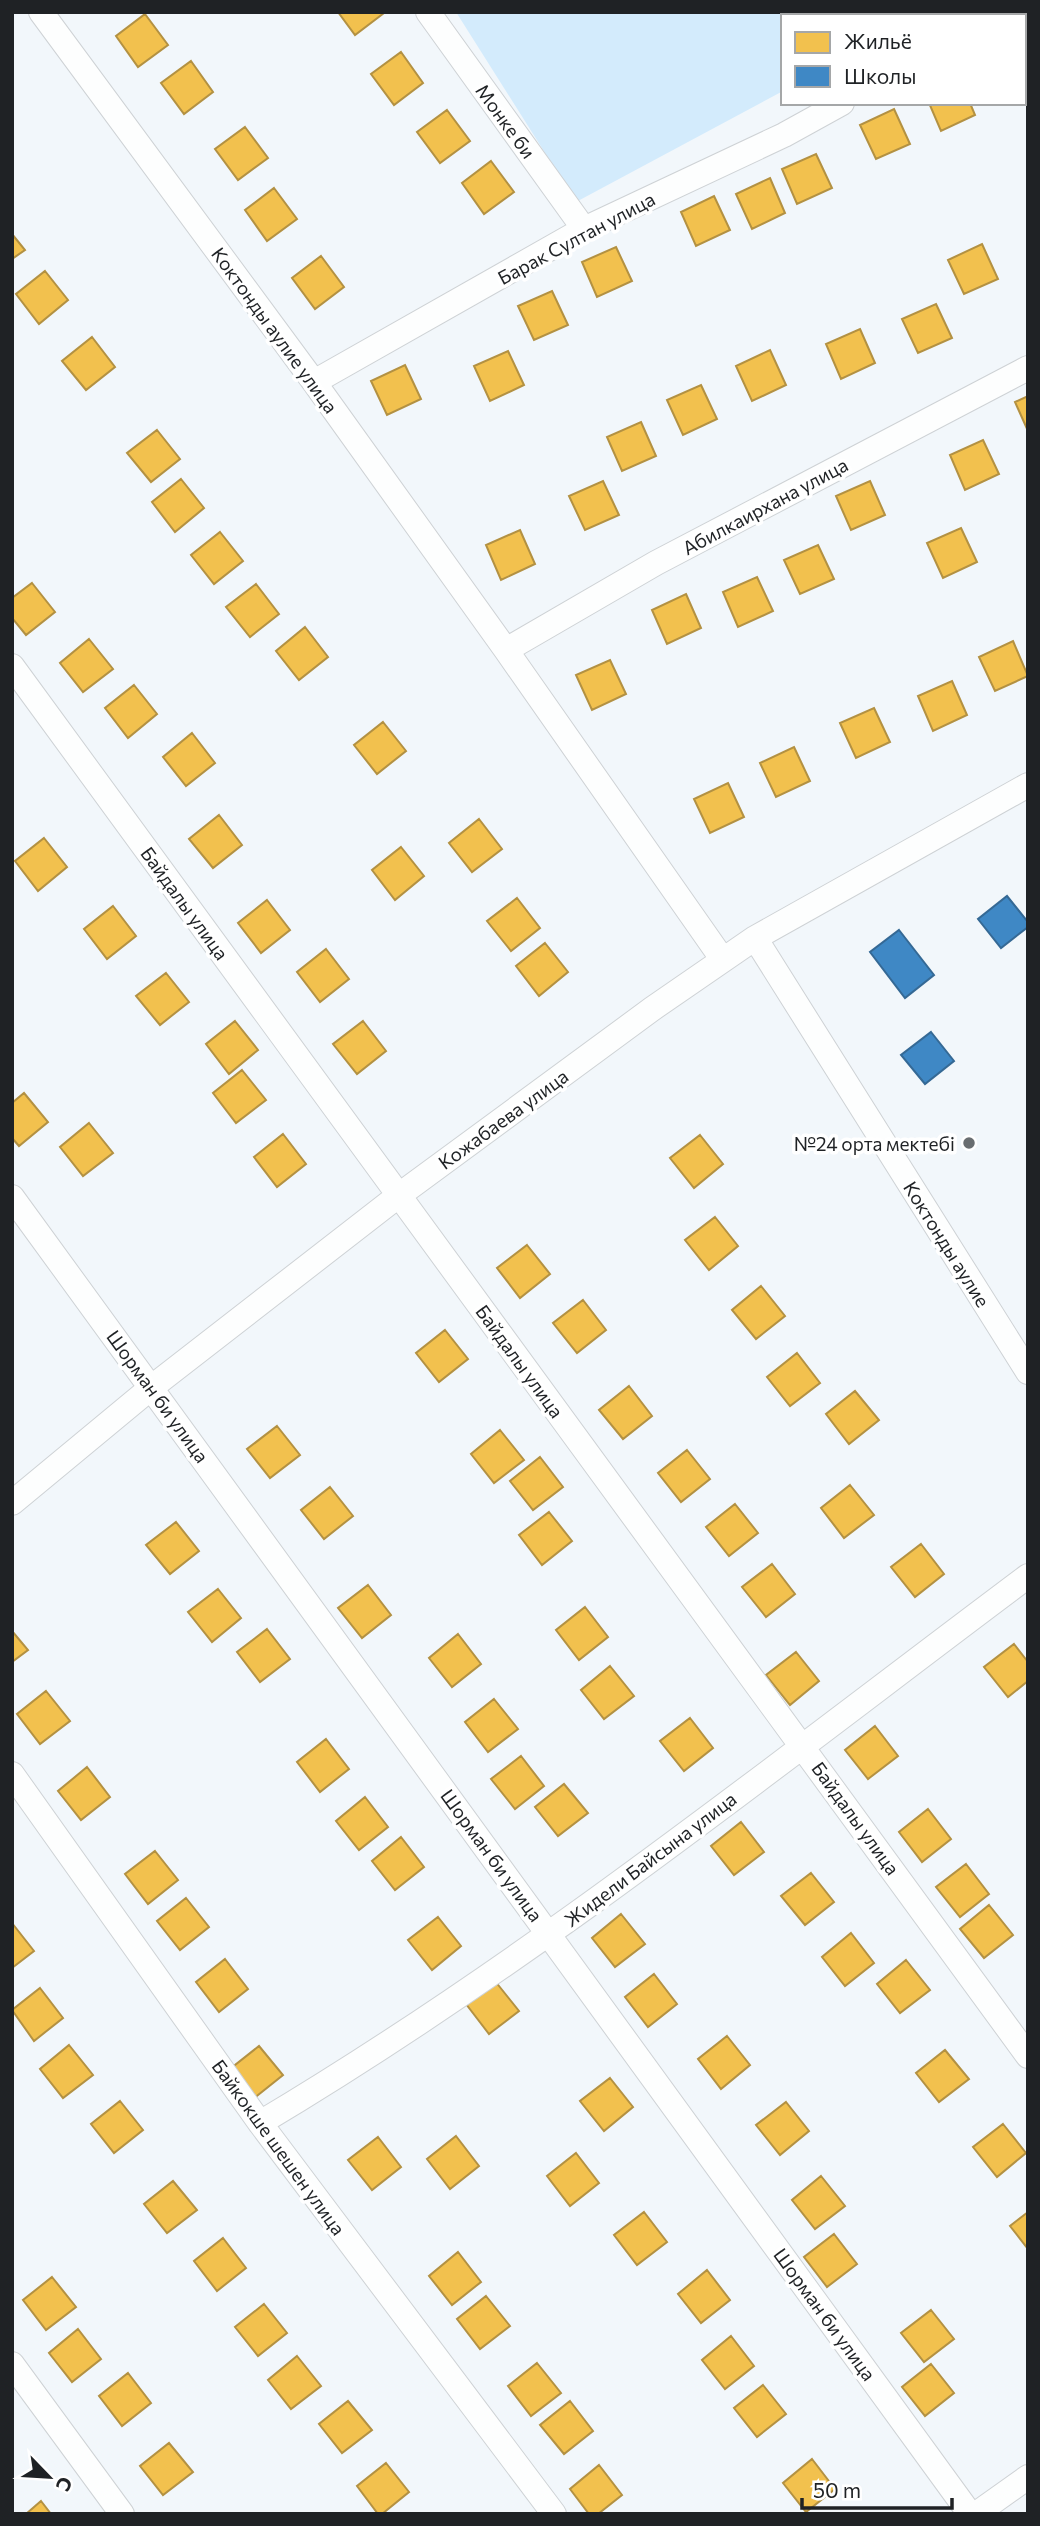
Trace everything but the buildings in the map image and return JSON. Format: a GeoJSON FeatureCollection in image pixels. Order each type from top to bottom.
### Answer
{"type":"FeatureCollection","features":[{"type":"Feature","properties":{"kind":"street","name":"Коктонды аулие улица"},"geometry":{"type":"LineString","coordinates":[[41,12],[314,382],[723,960]]}},
{"type":"Feature","properties":{"kind":"street","name":"Монке би"},"geometry":{"type":"LineString","coordinates":[[428,12],[584,229]]}},
{"type":"Feature","properties":{"kind":"street","name":"Барак Султан улица"},"geometry":{"type":"LineString","coordinates":[[314,382],[584,229],[784,135],[838,105]]}},
{"type":"Feature","properties":{"kind":"street","name":"Абилкаирхана улица"},"geometry":{"type":"LineString","coordinates":[[506,650],[656,563],[1028,368]]}},
{"type":"Feature","properties":{"kind":"street","name":"Байдалы улица"},"geometry":{"type":"LineString","coordinates":[[12,666],[398,1196],[803,1744],[1028,2056]]}},
{"type":"Feature","properties":{"kind":"street","name":"Кожабаева улица"},"geometry":{"type":"LineString","coordinates":[[12,1503],[152,1387],[398,1196],[723,960],[755,939],[1028,785]]}},
{"type":"Feature","properties":{"kind":"street","name":"Коктонды аулие"},"geometry":{"type":"LineString","coordinates":[[755,939],[1028,1371]]}},
{"type":"Feature","properties":{"kind":"street","name":"Шорман би улица"},"geometry":{"type":"LineString","coordinates":[[12,1197],[970,2514]]}},
{"type":"Feature","properties":{"kind":"street","name":"Жидели Байсына улица"},"geometry":{"type":"LineString","coordinates":[[260,2123],[327,2083],[549,1934],[1028,1576]]}},
{"type":"Feature","properties":{"kind":"street","name":"Байкокше шешен улица"},"geometry":{"type":"LineString","coordinates":[[12,1774],[260,2123],[554,2514]]}},
{"type":"Feature","properties":{"kind":"street"},"geometry":{"type":"LineString","coordinates":[[12,2364],[122,2514]]}},
{"type":"Feature","properties":{"kind":"street"},"geometry":{"type":"LineString","coordinates":[[976,2514],[1028,2477]]}},
{"type":"Feature","properties":{"kind":"shaded area"},"geometry":{"type":"Polygon","coordinates":[[[456,12],[929,12],[781,14],[781,92],[576,202],[456,12]]]}},
{"type":"Feature","properties":{"kind":"place","name":"№24 орта мектебі"},"geometry":{"type":"Point","coordinates":[969,1143]}}]}
